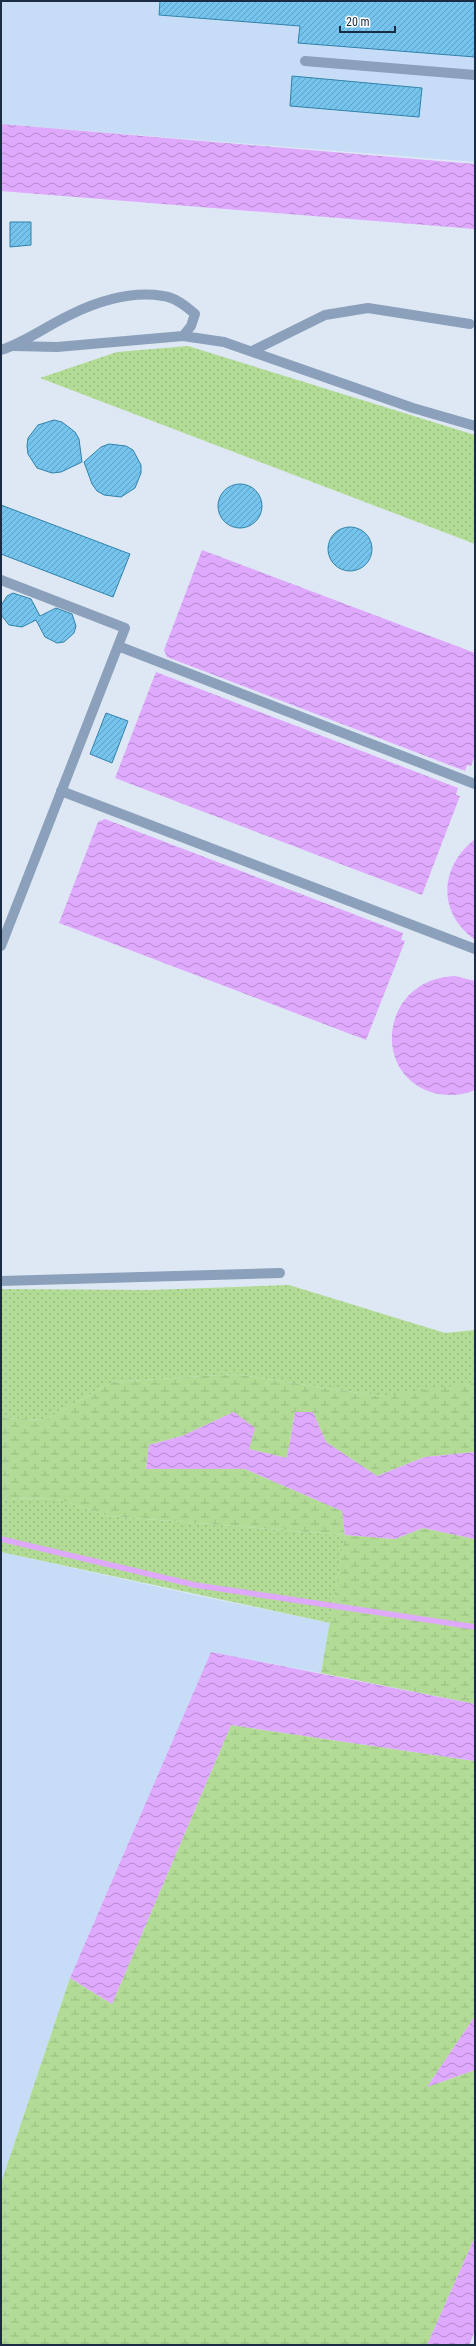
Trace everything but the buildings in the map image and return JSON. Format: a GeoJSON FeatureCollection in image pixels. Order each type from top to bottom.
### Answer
{"type":"FeatureCollection","features":[{"type":"Feature","properties":{"kind":"lane"},"geometry":{"type":"LineString","coordinates":[[305,61],[475,75]]}},
{"type":"Feature","properties":{"kind":"lane"},"geometry":{"type":"LineString","coordinates":[[1,350],[14,346],[72,314],[118,297],[151,295],[164,296],[176,300],[195,314],[192,326],[183,336]]}},
{"type":"Feature","properties":{"kind":"lane"},"geometry":{"type":"LineString","coordinates":[[252,351],[325,315],[368,308],[470,324]]}},
{"type":"Feature","properties":{"kind":"lane"},"geometry":{"type":"LineString","coordinates":[[14,346],[57,347],[183,336],[224,342],[413,408],[475,426]]}},
{"type":"Feature","properties":{"kind":"lane"},"geometry":{"type":"LineString","coordinates":[[1,580],[125,628],[2,941]]}},
{"type":"Feature","properties":{"kind":"lane"},"geometry":{"type":"LineString","coordinates":[[118,646],[475,784]]}},
{"type":"Feature","properties":{"kind":"lane"},"geometry":{"type":"LineString","coordinates":[[61,791],[475,949]]}},
{"type":"Feature","properties":{"kind":"lane"},"geometry":{"type":"LineString","coordinates":[[1,1281],[280,1273]]}},
{"type":"Feature","properties":{"kind":"shaded area"},"geometry":{"type":"Polygon","coordinates":[[[1,1],[475,1],[475,162],[1,124],[1,1]]]}},
{"type":"Feature","properties":{"kind":"shaded area"},"geometry":{"type":"Polygon","coordinates":[[[1,1552],[194,1595],[330,1623],[321,1673],[211,1652],[70,1978],[1,2183],[1,1552]]]}},
{"type":"Feature","properties":{"kind":"green space"},"geometry":{"type":"Polygon","coordinates":[[[188,346],[475,435],[475,544],[40,378],[117,352],[188,346]]]}},
{"type":"Feature","properties":{"kind":"green space"},"geometry":{"type":"Polygon","coordinates":[[[289,1285],[445,1333],[475,1330],[475,1387],[379,1396],[234,1374],[112,1382],[45,1420],[1,1418],[1,1289],[150,1290],[289,1285]]]}},
{"type":"Feature","properties":{"kind":"green space"},"geometry":{"type":"Polygon","coordinates":[[[234,1374],[379,1396],[475,1383],[475,1452],[425,1457],[377,1476],[326,1442],[313,1413],[295,1412],[287,1458],[249,1449],[234,1412],[182,1436],[149,1445],[146,1468],[245,1469],[342,1511],[345,1535],[108,1516],[57,1499],[1,1498],[1,1418],[45,1420],[112,1382],[234,1374]]]}},
{"type":"Feature","properties":{"kind":"green space"},"geometry":{"type":"Polygon","coordinates":[[[1,1498],[57,1499],[108,1516],[345,1535],[330,1623],[1,1552],[1,1498]]]}},
{"type":"Feature","properties":{"kind":"green space"},"geometry":{"type":"Polygon","coordinates":[[[423,1528],[475,1539],[475,1704],[321,1673],[345,1535],[395,1539],[423,1528]]]}},
{"type":"Feature","properties":{"kind":"green space"},"geometry":{"type":"Polygon","coordinates":[[[231,1725],[475,1761],[475,2016],[427,2087],[475,2070],[475,2237],[427,2345],[1,2345],[1,2183],[70,1978],[112,2004],[231,1725]]]}},
{"type":"Feature","properties":{"kind":"water"},"geometry":{"type":"Polygon","coordinates":[[[1,124],[475,164],[475,229],[1,191],[1,124]]]}},
{"type":"Feature","properties":{"kind":"water"},"geometry":{"type":"Polygon","coordinates":[[[202,550],[475,653],[475,755],[471,766],[467,765],[465,771],[167,657],[164,650],[202,550]]]}},
{"type":"Feature","properties":{"kind":"water"},"geometry":{"type":"Polygon","coordinates":[[[156,672],[458,788],[456,795],[460,796],[422,895],[115,778],[156,672]]]}},
{"type":"Feature","properties":{"kind":"water"},"geometry":{"type":"Polygon","coordinates":[[[105,819],[403,933],[401,940],[405,941],[366,1040],[59,923],[98,822],[105,819]]]}},
{"type":"Feature","properties":{"kind":"water"},"geometry":{"type":"Polygon","coordinates":[[[475,839],[475,940],[463,929],[454,917],[449,904],[447,890],[449,876],[454,863],[463,850],[475,839]]]}},
{"type":"Feature","properties":{"kind":"water"},"geometry":{"type":"Polygon","coordinates":[[[455,976],[475,981],[475,1090],[462,1094],[444,1095],[417,1085],[402,1070],[393,1052],[392,1031],[398,1011],[410,994],[429,981],[455,976]]]}},
{"type":"Feature","properties":{"kind":"water"},"geometry":{"type":"Polygon","coordinates":[[[234,1412],[255,1428],[249,1449],[287,1458],[295,1412],[313,1412],[326,1442],[377,1476],[425,1457],[475,1452],[475,1539],[423,1528],[395,1539],[345,1535],[342,1511],[245,1469],[146,1469],[149,1445],[182,1436],[234,1412]]]}},
{"type":"Feature","properties":{"kind":"water"},"geometry":{"type":"Polygon","coordinates":[[[211,1652],[475,1704],[475,1761],[231,1725],[112,2004],[70,1978],[211,1652]]]}},
{"type":"Feature","properties":{"kind":"water"},"geometry":{"type":"Polygon","coordinates":[[[475,2016],[475,2070],[427,2087],[475,2016]]]}},
{"type":"Feature","properties":{"kind":"water"},"geometry":{"type":"Polygon","coordinates":[[[475,2237],[475,2331],[469,2345],[427,2345],[475,2237]]]}},
{"type":"Feature","properties":{"kind":"waterway"},"geometry":{"type":"LineString","coordinates":[[1,1539],[195,1585],[475,1627]]}}]}
